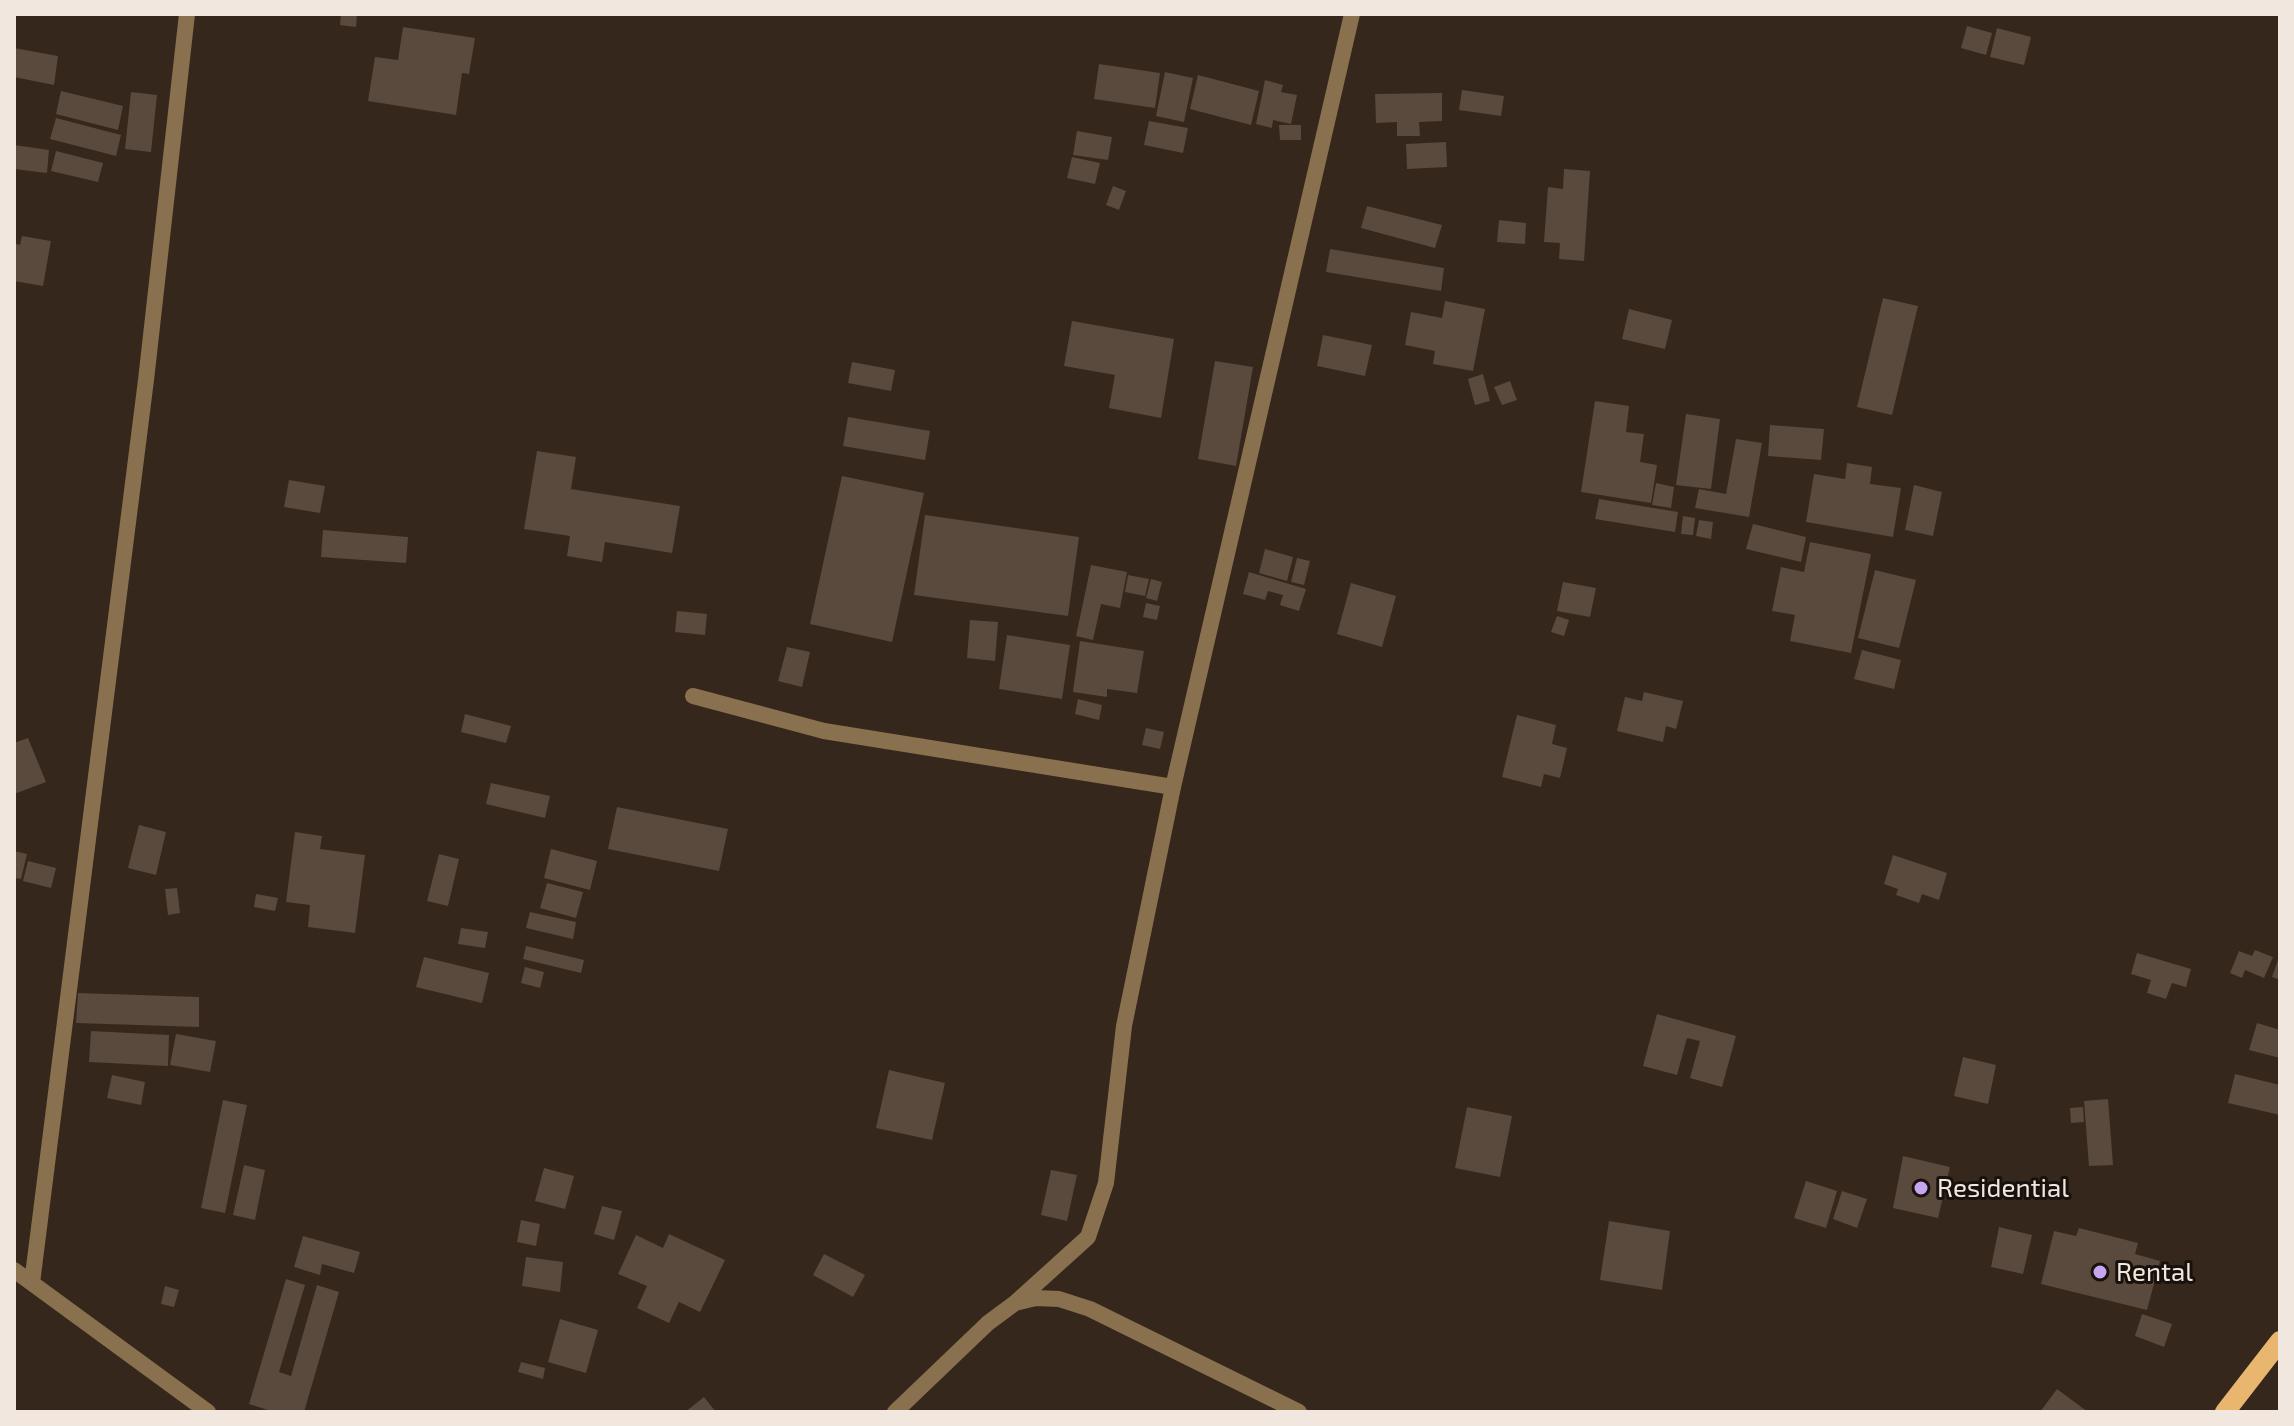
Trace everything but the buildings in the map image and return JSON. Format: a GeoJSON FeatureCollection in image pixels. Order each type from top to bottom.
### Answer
{"type":"FeatureCollection","features":[{"type":"Feature","properties":{"kind":"main road"},"geometry":{"type":"LineString","coordinates":[[2225,1412],[2280,1341]]}},
{"type":"Feature","properties":{"kind":"street"},"geometry":{"type":"LineString","coordinates":[[32,1283],[146,380],[187,14]]}},
{"type":"Feature","properties":{"kind":"street"},"geometry":{"type":"LineString","coordinates":[[895,1412],[988,1323],[1015,1303],[1088,1237],[1106,1183],[1124,1026],[1173,787],[1352,14]]}},
{"type":"Feature","properties":{"kind":"street"},"geometry":{"type":"LineString","coordinates":[[693,696],[824,731],[1173,787]]}},
{"type":"Feature","properties":{"kind":"street"},"geometry":{"type":"LineString","coordinates":[[14,1270],[208,1412]]}},
{"type":"Feature","properties":{"kind":"street"},"geometry":{"type":"LineString","coordinates":[[1015,1303],[1036,1298],[1059,1299],[1090,1309],[1299,1412]]}},
{"type":"Feature","properties":{"kind":"place","name":"Residential"},"geometry":{"type":"Point","coordinates":[1921,1188]}},
{"type":"Feature","properties":{"kind":"place","name":"Rental"},"geometry":{"type":"Point","coordinates":[2100,1272]}}]}
